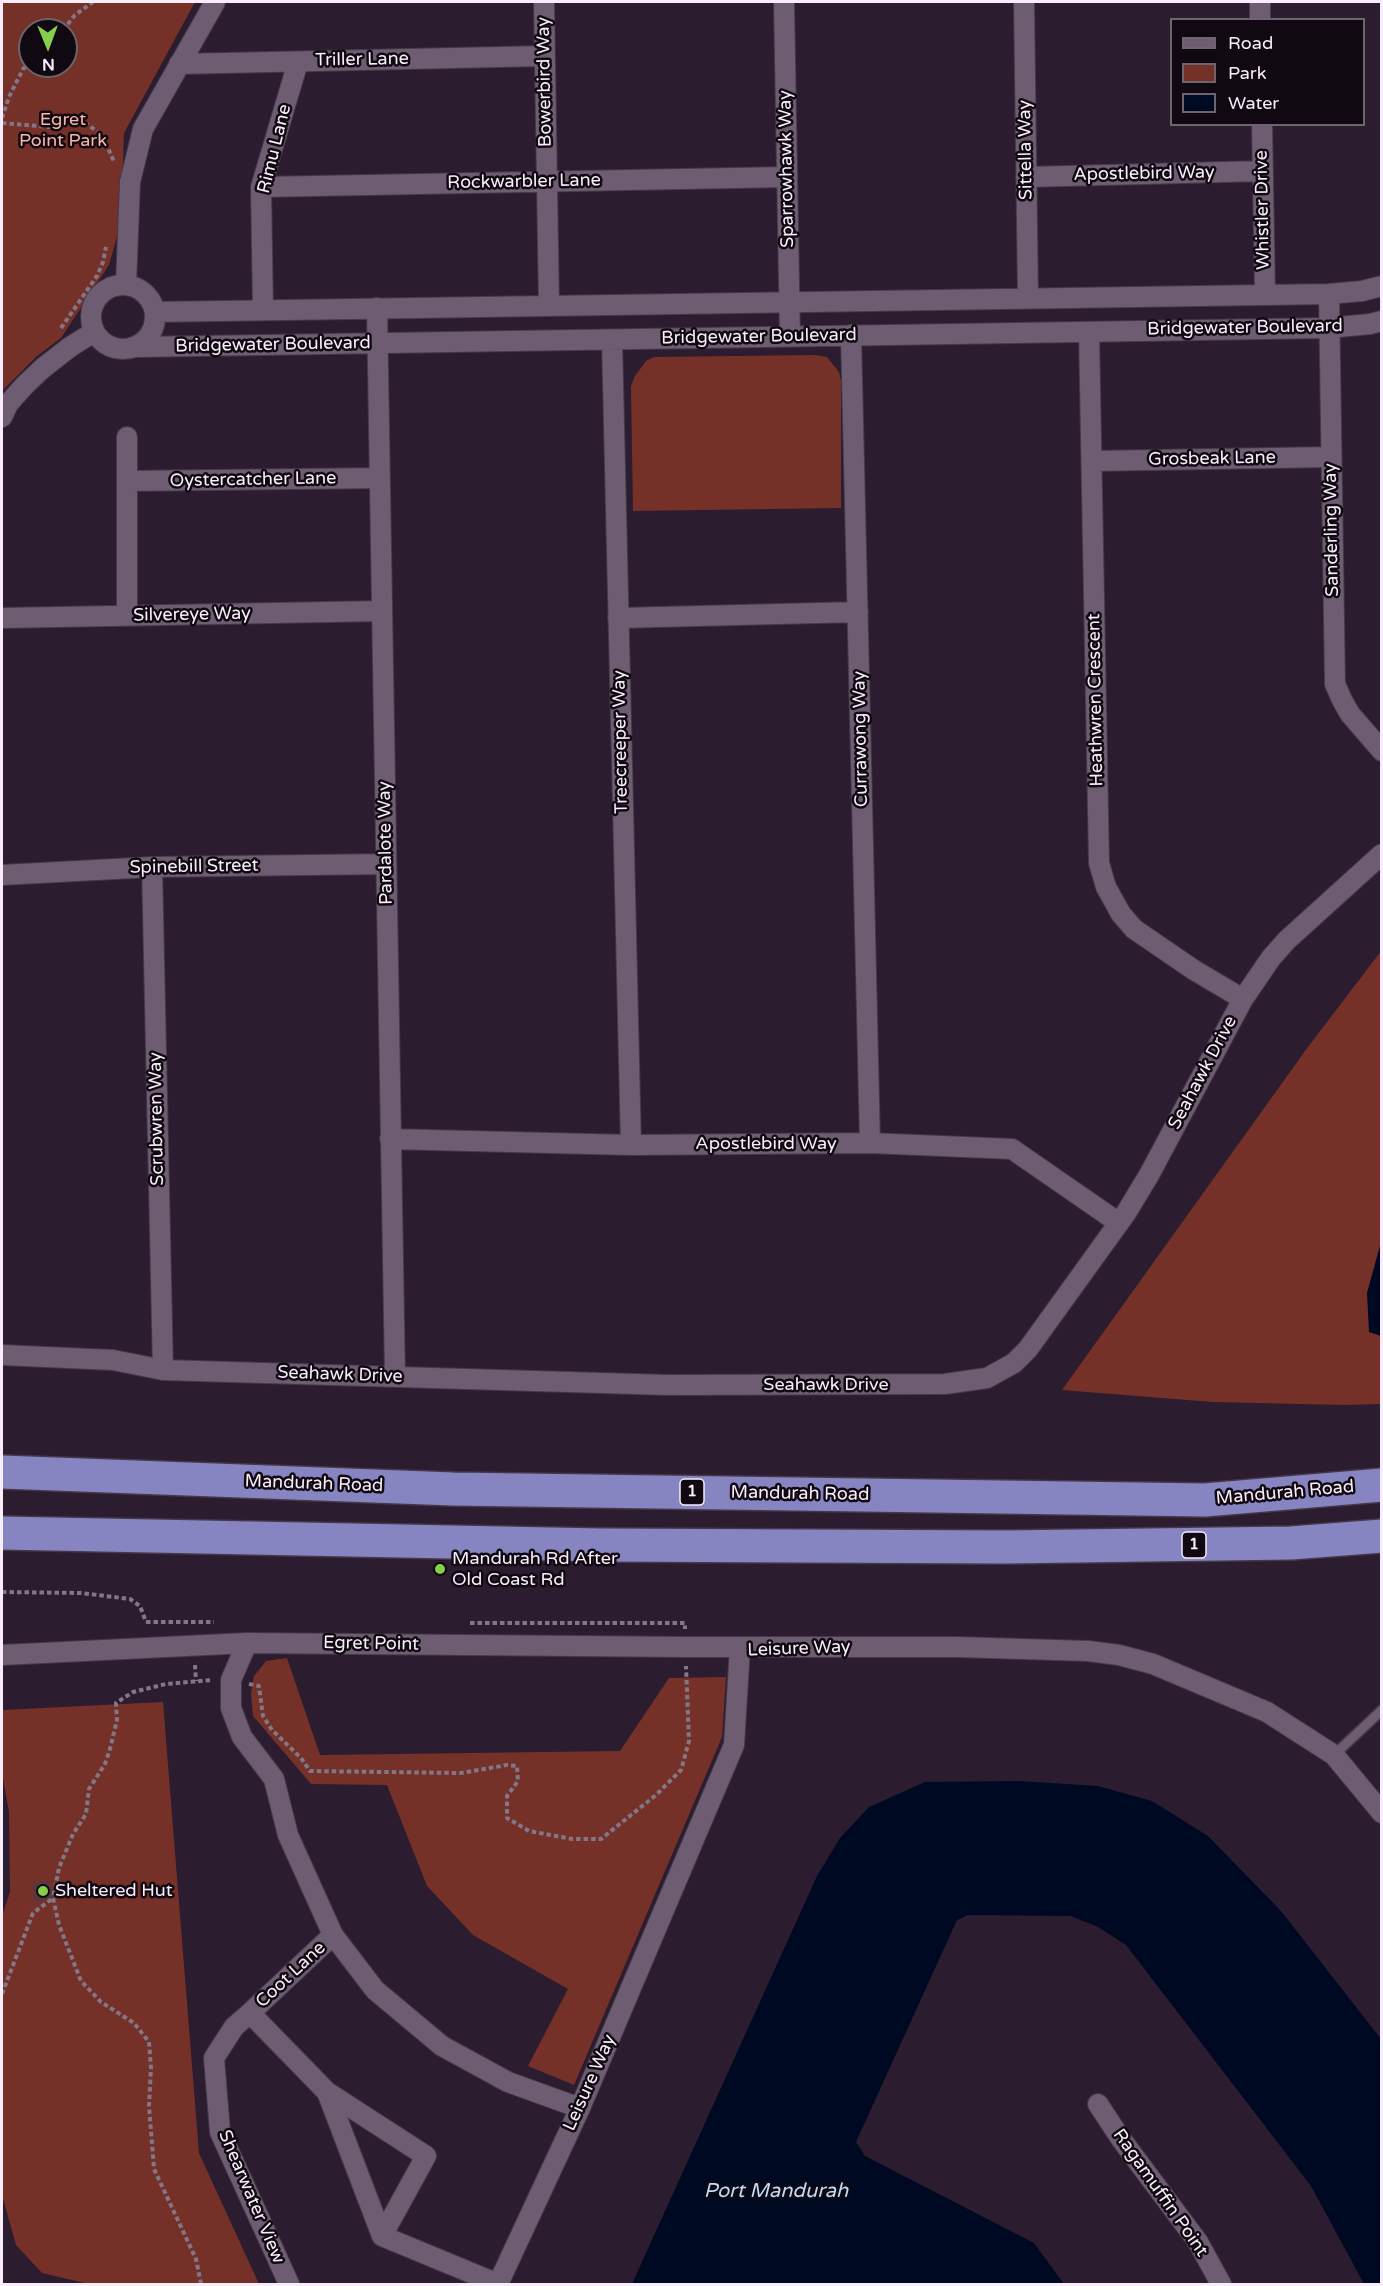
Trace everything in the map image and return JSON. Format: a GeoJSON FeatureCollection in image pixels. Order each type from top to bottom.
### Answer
{"type":"FeatureCollection","features":[{"type":"Feature","properties":{"kind":"highway","name":"Mandurah Road"},"geometry":{"type":"LineString","coordinates":[[2,1472],[453,1489],[1205,1500],[1382,1485]]}},
{"type":"Feature","properties":{"kind":"highway","name":"1"},"geometry":{"type":"LineString","coordinates":[[2,1533],[601,1545],[982,1547],[1291,1543],[1382,1536]]}},
{"type":"Feature","properties":{"kind":"street"},"geometry":{"type":"LineString","coordinates":[[126,285],[130,182],[143,129],[215,2]]}},
{"type":"Feature","properties":{"kind":"street","name":"Bowerbird Way"},"geometry":{"type":"LineString","coordinates":[[544,2],[549,306]]}},
{"type":"Feature","properties":{"kind":"street","name":"Sparrowhawk Way"},"geometry":{"type":"LineString","coordinates":[[784,2],[790,337]]}},
{"type":"Feature","properties":{"kind":"street","name":"Sittella Way"},"geometry":{"type":"LineString","coordinates":[[1024,2],[1028,298]]}},
{"type":"Feature","properties":{"kind":"street"},"geometry":{"type":"LineString","coordinates":[[1260,2],[1260,18]]}},
{"type":"Feature","properties":{"kind":"street","name":"Triller Lane"},"geometry":{"type":"LineString","coordinates":[[178,64],[545,56]]}},
{"type":"Feature","properties":{"kind":"street","name":"Rimu Lane"},"geometry":{"type":"LineString","coordinates":[[263,310],[261,188],[298,62]]}},
{"type":"Feature","properties":{"kind":"street","name":"Whistler Drive"},"geometry":{"type":"LineString","coordinates":[[1262,126],[1265,295]]}},
{"type":"Feature","properties":{"kind":"street","name":"Apostlebird Way"},"geometry":{"type":"LineString","coordinates":[[1026,177],[1263,171]]}},
{"type":"Feature","properties":{"kind":"street","name":"Rockwarbler Lane"},"geometry":{"type":"LineString","coordinates":[[261,188],[787,177]]}},
{"type":"Feature","properties":{"kind":"street"},"geometry":{"type":"LineString","coordinates":[[126,285],[140,290],[150,299],[155,312],[155,326],[148,339],[136,347],[124,350],[112,348],[102,342],[94,332],[91,321],[96,299],[115,286],[126,285]]}},
{"type":"Feature","properties":{"kind":"street","name":"Bridgewater Boulevard"},"geometry":{"type":"LineString","coordinates":[[155,312],[1329,294],[1362,291],[1382,286]]}},
{"type":"Feature","properties":{"kind":"street","name":"Sanderling Way"},"geometry":{"type":"LineString","coordinates":[[1329,294],[1335,684],[1350,714],[1382,751]]}},
{"type":"Feature","properties":{"kind":"street","name":"Pardalote Way"},"geometry":{"type":"LineString","coordinates":[[377,308],[395,1377]]}},
{"type":"Feature","properties":{"kind":"street","name":"Bridgewater Boulevard"},"geometry":{"type":"LineString","coordinates":[[136,347],[1328,328],[1382,321]]}},
{"type":"Feature","properties":{"kind":"street"},"geometry":{"type":"LineString","coordinates":[[2,417],[14,398],[43,368],[94,332]]}},
{"type":"Feature","properties":{"kind":"street","name":"Heathwren Crescent"},"geometry":{"type":"LineString","coordinates":[[1089,332],[1099,863],[1111,896],[1121,914],[1134,929],[1194,970],[1243,999]]}},
{"type":"Feature","properties":{"kind":"street","name":"Currawong Way"},"geometry":{"type":"LineString","coordinates":[[851,336],[870,1143]]}},
{"type":"Feature","properties":{"kind":"street","name":"Treecreeper Way"},"geometry":{"type":"LineString","coordinates":[[612,340],[631,1145]]}},
{"type":"Feature","properties":{"kind":"street"},"geometry":{"type":"LineString","coordinates":[[127,437],[127,616]]}},
{"type":"Feature","properties":{"kind":"street","name":"Grosbeak Lane"},"geometry":{"type":"LineString","coordinates":[[1092,461],[1331,457]]}},
{"type":"Feature","properties":{"kind":"street","name":"Oystercatcher Lane"},"geometry":{"type":"LineString","coordinates":[[126,481],[380,478]]}},
{"type":"Feature","properties":{"kind":"street","name":"Silvereye Way"},"geometry":{"type":"LineString","coordinates":[[2,618],[382,611]]}},
{"type":"Feature","properties":{"kind":"street"},"geometry":{"type":"LineString","coordinates":[[618,618],[858,612]]}},
{"type":"Feature","properties":{"kind":"street","name":"Seahawk Drive"},"geometry":{"type":"LineString","coordinates":[[2,1355],[113,1360],[163,1370],[669,1385],[945,1384],[987,1378],[1014,1363],[1028,1349],[1119,1223],[1149,1175],[1243,999],[1271,958],[1287,940],[1382,854]]}},
{"type":"Feature","properties":{"kind":"street","name":"Spinebill Street"},"geometry":{"type":"LineString","coordinates":[[2,874],[152,867],[386,864]]}},
{"type":"Feature","properties":{"kind":"street","name":"Scrubwren Way"},"geometry":{"type":"LineString","coordinates":[[152,867],[163,1370]]}},
{"type":"Feature","properties":{"kind":"street","name":"Apostlebird Way"},"geometry":{"type":"LineString","coordinates":[[390,1138],[631,1145],[870,1143],[1012,1149],[1119,1223]]}},
{"type":"Feature","properties":{"kind":"street"},"geometry":{"type":"LineString","coordinates":[[247,1643],[231,1680],[231,1708],[242,1737],[274,1779],[288,1836],[333,1935],[375,1990],[442,2046],[508,2082],[580,2108]]}},
{"type":"Feature","properties":{"kind":"street","name":"Egret Point"},"geometry":{"type":"LineString","coordinates":[[2,1655],[247,1643],[740,1647]]}},
{"type":"Feature","properties":{"kind":"street","name":"Leisure Way"},"geometry":{"type":"LineString","coordinates":[[498,2284],[580,2108],[734,1745],[740,1647],[957,1647],[1088,1651],[1119,1655],[1153,1664],[1267,1712],[1334,1755],[1382,1813]]}},
{"type":"Feature","properties":{"kind":"street","name":"Coot Lane"},"geometry":{"type":"LineString","coordinates":[[333,1935],[250,2013],[327,2092],[426,2156],[382,2236]]}},
{"type":"Feature","properties":{"kind":"street","name":"Shearwater View"},"geometry":{"type":"LineString","coordinates":[[250,2013],[234,2027],[214,2058],[220,2132],[289,2284]]}},
{"type":"Feature","properties":{"kind":"street","name":"Coot Lane"},"geometry":{"type":"LineString","coordinates":[[327,2092],[382,2236]]}},
{"type":"Feature","properties":{"kind":"street","name":"Ragamuffin Point"},"geometry":{"type":"LineString","coordinates":[[1098,2104],[1121,2139],[1198,2242],[1221,2284]]}},
{"type":"Feature","properties":{"kind":"street"},"geometry":{"type":"LineString","coordinates":[[382,2236],[498,2284]]}},
{"type":"Feature","properties":{"kind":"lane"},"geometry":{"type":"LineString","coordinates":[[1334,1755],[1382,1710]]}},
{"type":"Feature","properties":{"kind":"path"},"geometry":{"type":"LineString","coordinates":[[73,18],[93,2]]}},
{"type":"Feature","properties":{"kind":"path"},"geometry":{"type":"LineString","coordinates":[[2,118],[9,97],[19,78]]}},
{"type":"Feature","properties":{"kind":"path"},"geometry":{"type":"LineString","coordinates":[[2,123],[50,127],[87,124],[103,136],[113,157],[114,167]]}},
{"type":"Feature","properties":{"kind":"path"},"geometry":{"type":"LineString","coordinates":[[57,333],[96,276],[103,262],[107,242]]}},
{"type":"Feature","properties":{"kind":"path"},"geometry":{"type":"LineString","coordinates":[[2,1592],[81,1593],[130,1599],[140,1606],[146,1622],[147,1647]]}},
{"type":"Feature","properties":{"kind":"path"},"geometry":{"type":"LineString","coordinates":[[146,1622],[218,1622]]}},
{"type":"Feature","properties":{"kind":"path"},"geometry":{"type":"LineString","coordinates":[[201,2284],[196,2259],[154,2169],[149,2106],[151,2068],[149,2042],[134,2024],[101,2002],[81,1981],[59,1925],[53,1898],[59,1868],[73,1834],[86,1814],[89,1789],[105,1764],[110,1749],[117,1720],[116,1703],[132,1692],[166,1684],[231,1680],[259,1686],[263,1716],[272,1730],[301,1758],[310,1771],[461,1773],[507,1765],[517,1766],[519,1781],[507,1796],[507,1818],[530,1831],[572,1839],[601,1839],[656,1796],[681,1770],[689,1741],[685,1623],[469,1623]]}},
{"type":"Feature","properties":{"kind":"path"},"geometry":{"type":"LineString","coordinates":[[186,1662],[195,1661],[196,1681]]}},
{"type":"Feature","properties":{"kind":"path"},"geometry":{"type":"LineString","coordinates":[[2,1994],[33,1913],[53,1898]]}},
{"type":"Feature","properties":{"kind":"green space","name":"Egret Point Park"},"geometry":{"type":"Polygon","coordinates":[[[2,2],[195,2],[124,133],[121,222],[109,265],[61,338],[37,356],[2,391],[2,2]]]}},
{"type":"Feature","properties":{"kind":"green space"},"geometry":{"type":"Polygon","coordinates":[[[816,355],[827,357],[839,372],[841,381],[841,508],[633,511],[631,386],[646,361],[654,357],[816,355]]]}},
{"type":"Feature","properties":{"kind":"green space"},"geometry":{"type":"Polygon","coordinates":[[[1381,951],[1381,1404],[1212,1402],[1062,1390],[1305,1051],[1381,951]]]}},
{"type":"Feature","properties":{"kind":"green space"},"geometry":{"type":"Polygon","coordinates":[[[287,1658],[320,1755],[620,1751],[669,1678],[726,1677],[722,1737],[574,2085],[528,2066],[568,1989],[473,1935],[427,1886],[387,1785],[311,1784],[253,1716],[251,1694],[254,1676],[266,1661],[287,1658]]]}},
{"type":"Feature","properties":{"kind":"green space"},"geometry":{"type":"Polygon","coordinates":[[[163,1702],[199,2153],[259,2284],[89,2284],[42,2273],[16,2245],[2,2195],[2,1916],[10,1892],[9,1812],[2,1773],[2,1710],[163,1702]]]}},
{"type":"Feature","properties":{"kind":"water"},"geometry":{"type":"Polygon","coordinates":[[[1381,1242],[1381,1336],[1369,1332],[1367,1293],[1381,1242]]]}},
{"type":"Feature","properties":{"kind":"water","name":"Port Mandurah"},"geometry":{"type":"Polygon","coordinates":[[[1018,1781],[1098,1786],[1152,1801],[1208,1836],[1281,1911],[1381,2039],[1381,2284],[1364,2284],[1311,2186],[1126,1945],[1098,1927],[1071,1916],[968,1915],[957,1920],[856,2142],[865,2156],[1034,2243],[1064,2284],[632,2284],[817,1876],[840,1838],[869,1807],[925,1782],[1018,1781]]]}},
{"type":"Feature","properties":{"kind":"building","name":"Sheltered Hut"},"geometry":{"type":"Polygon","coordinates":[[[49,1881],[53,1898],[36,1902],[32,1884],[49,1881]]]}},
{"type":"Feature","properties":{"kind":"place","name":"Mandurah Rd After Old Coast Rd"},"geometry":{"type":"Point","coordinates":[440,1569]}},
{"type":"Feature","properties":{"kind":"place","name":"Sheltered Hut"},"geometry":{"type":"Point","coordinates":[43,1891]}}]}
